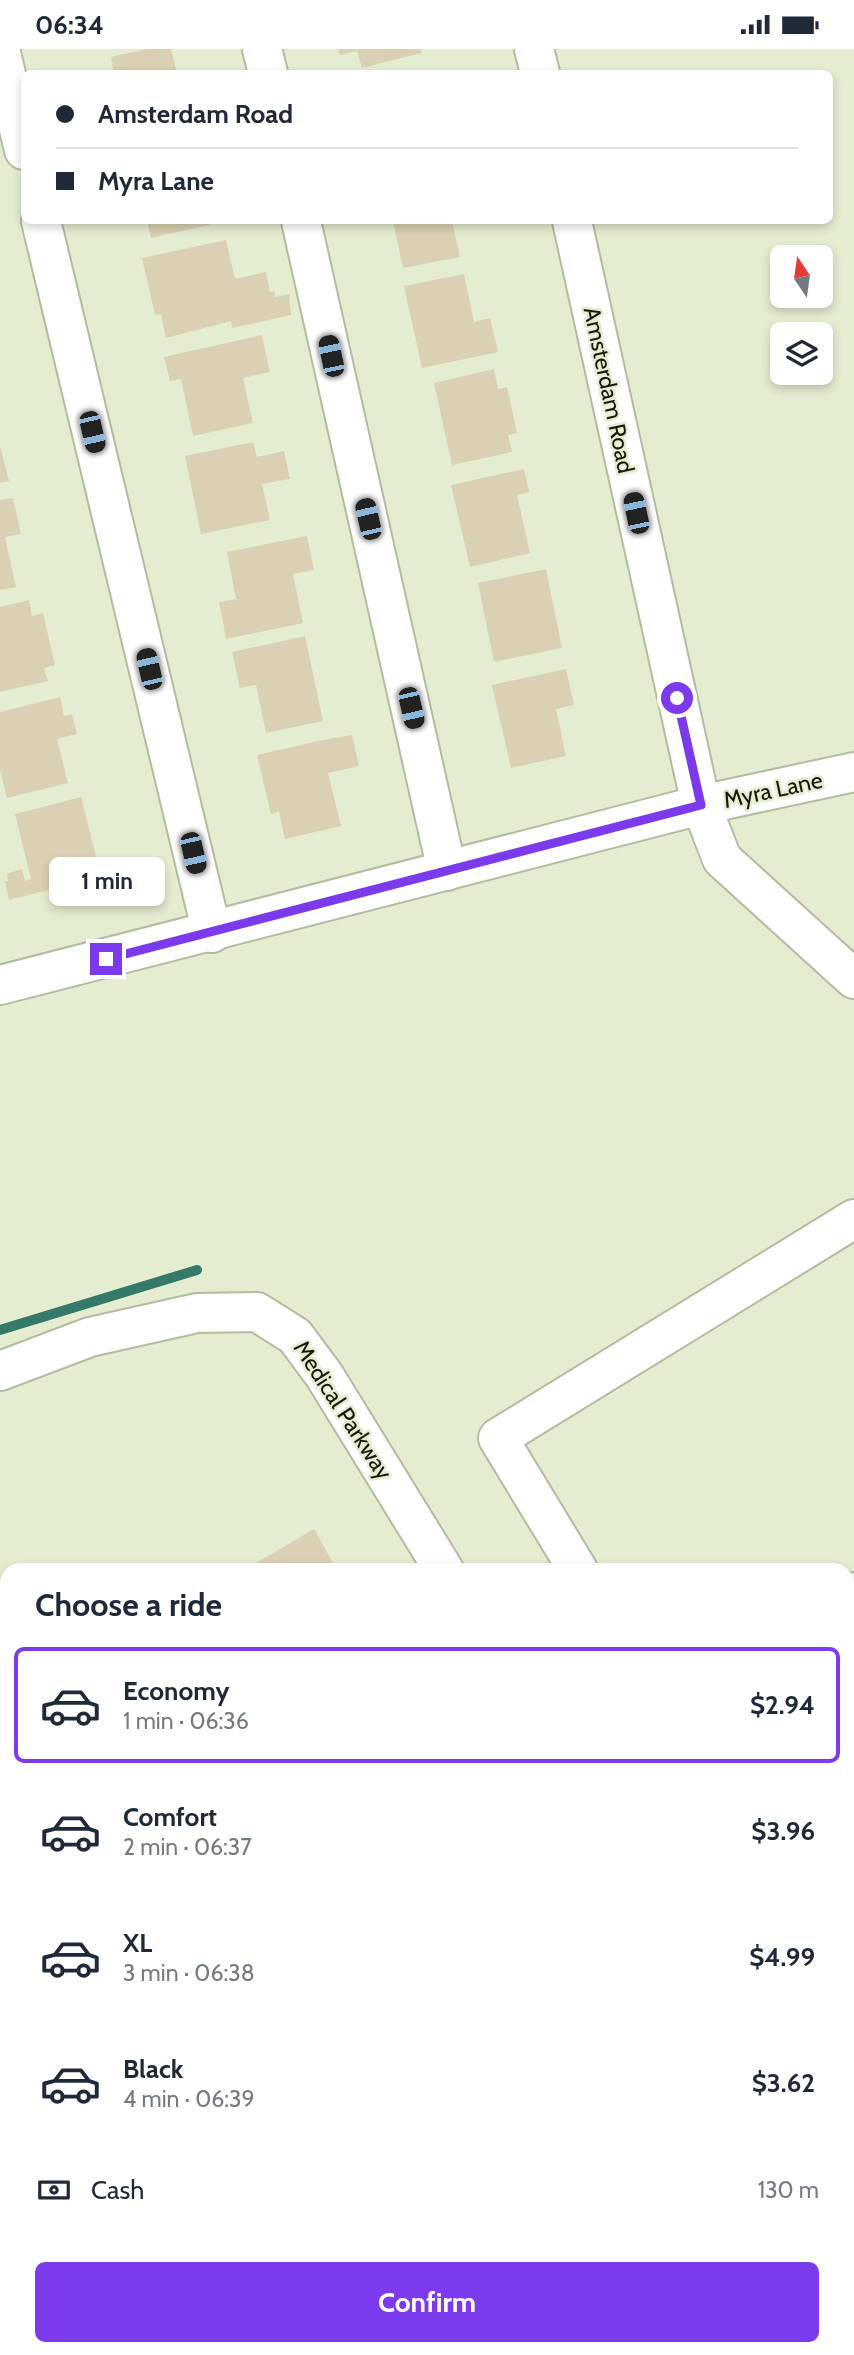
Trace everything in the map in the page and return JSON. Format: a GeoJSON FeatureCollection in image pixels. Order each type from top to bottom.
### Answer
{"type":"FeatureCollection","features":[{"type":"Feature","properties":{"kind":"main road"},"geometry":{"type":"LineString","coordinates":[[1,49],[21,137]]}},
{"type":"Feature","properties":{"kind":"main road"},"geometry":{"type":"LineString","coordinates":[[262,49],[267,70]]}},
{"type":"Feature","properties":{"kind":"main road"},"geometry":{"type":"LineString","coordinates":[[534,49],[539,70]]}},
{"type":"Feature","properties":{"kind":"main road"},"geometry":{"type":"LineString","coordinates":[[42,224],[212,933]]}},
{"type":"Feature","properties":{"kind":"main road"},"geometry":{"type":"LineString","coordinates":[[302,224],[447,871]]}},
{"type":"Feature","properties":{"kind":"main road","name":"Amsterdam Road"},"geometry":{"type":"LineString","coordinates":[[573,224],[701,805],[722,859],[854,979]]}},
{"type":"Feature","properties":{"kind":"main road","name":"Myra Lane"},"geometry":{"type":"LineString","coordinates":[[0,985],[212,933],[701,805],[854,772]]}},
{"type":"Feature","properties":{"kind":"main road"},"geometry":{"type":"LineString","coordinates":[[574,1563],[498,1439],[854,1219]]}},
{"type":"Feature","properties":{"kind":"main road","name":"Medical Parkway"},"geometry":{"type":"LineString","coordinates":[[0,1371],[90,1337],[197,1313],[257,1312],[295,1336],[324,1375],[440,1563]]}},
{"type":"Feature","properties":{"kind":"building"},"geometry":{"type":"Polygon","coordinates":[[[146,49],[171,49],[176,70],[113,70],[111,57],[146,49]]]}},
{"type":"Feature","properties":{"kind":"building"},"geometry":{"type":"Polygon","coordinates":[[[338,49],[421,49],[422,53],[362,68],[357,51],[340,55],[338,49]]]}},
{"type":"Feature","properties":{"kind":"building"},"geometry":{"type":"Polygon","coordinates":[[[148,224],[209,225],[151,238],[148,224]]]}},
{"type":"Feature","properties":{"kind":"building"},"geometry":{"type":"Polygon","coordinates":[[[394,224],[453,224],[460,257],[403,268],[394,224]]]}},
{"type":"Feature","properties":{"kind":"building"},"geometry":{"type":"Polygon","coordinates":[[[226,240],[235,279],[266,272],[270,292],[274,291],[275,297],[289,294],[291,315],[232,328],[231,321],[166,338],[161,314],[155,315],[142,258],[226,240]]]}},
{"type":"Feature","properties":{"kind":"building"},"geometry":{"type":"Polygon","coordinates":[[[464,274],[474,322],[490,318],[498,352],[422,368],[404,286],[464,274]]]}},
{"type":"Feature","properties":{"kind":"building"},"geometry":{"type":"Polygon","coordinates":[[[262,335],[270,372],[243,378],[253,423],[193,436],[181,379],[170,381],[164,357],[262,335]]]}},
{"type":"Feature","properties":{"kind":"building"},"geometry":{"type":"Polygon","coordinates":[[[494,369],[498,389],[507,387],[517,433],[508,435],[512,452],[452,465],[434,383],[494,369]]]}},
{"type":"Feature","properties":{"kind":"building"},"geometry":{"type":"Polygon","coordinates":[[[253,442],[257,457],[284,451],[290,479],[262,484],[270,520],[201,534],[185,456],[253,442]]]}},
{"type":"Feature","properties":{"kind":"building"},"geometry":{"type":"Polygon","coordinates":[[[0,446],[9,481],[0,483],[0,446]]]}},
{"type":"Feature","properties":{"kind":"building"},"geometry":{"type":"Polygon","coordinates":[[[524,469],[529,492],[517,495],[530,553],[470,567],[451,485],[524,469]]]}},
{"type":"Feature","properties":{"kind":"building"},"geometry":{"type":"Polygon","coordinates":[[[13,498],[21,534],[5,537],[16,587],[0,590],[0,500],[13,498]]]}},
{"type":"Feature","properties":{"kind":"building"},"geometry":{"type":"Polygon","coordinates":[[[307,536],[314,570],[293,574],[303,623],[226,639],[219,602],[236,599],[227,552],[307,536]]]}},
{"type":"Feature","properties":{"kind":"building"},"geometry":{"type":"Polygon","coordinates":[[[546,569],[562,648],[494,662],[478,583],[546,569]]]}},
{"type":"Feature","properties":{"kind":"building"},"geometry":{"type":"Polygon","coordinates":[[[29,600],[32,616],[43,613],[55,665],[44,668],[48,681],[0,692],[0,607],[29,600]]]}},
{"type":"Feature","properties":{"kind":"building"},"geometry":{"type":"Polygon","coordinates":[[[305,636],[323,721],[266,733],[256,685],[240,688],[232,652],[305,636]]]}},
{"type":"Feature","properties":{"kind":"building"},"geometry":{"type":"Polygon","coordinates":[[[566,669],[574,705],[556,709],[566,756],[511,768],[492,685],[566,669]]]}},
{"type":"Feature","properties":{"kind":"building"},"geometry":{"type":"Polygon","coordinates":[[[60,697],[64,716],[72,714],[77,734],[57,739],[68,783],[7,798],[0,770],[0,712],[60,697]]]}},
{"type":"Feature","properties":{"kind":"building"},"geometry":{"type":"Polygon","coordinates":[[[352,735],[359,766],[328,773],[341,826],[285,839],[279,812],[271,814],[257,755],[352,735]]]}},
{"type":"Feature","properties":{"kind":"building"},"geometry":{"type":"Polygon","coordinates":[[[81,797],[101,876],[9,900],[5,881],[8,881],[7,874],[22,869],[25,881],[31,879],[15,814],[81,797]]]}},
{"type":"Feature","properties":{"kind":"building"},"geometry":{"type":"Polygon","coordinates":[[[314,1529],[333,1563],[256,1563],[314,1529]]]}},
{"type":"Feature","properties":{"kind":"waterway"},"geometry":{"type":"LineString","coordinates":[[0,1330],[197,1270]]}},
{"type":"Feature","properties":{"kind":"route"},"geometry":{"type":"LineString","coordinates":[[106,959],[701,805],[677,698]]}}]}
